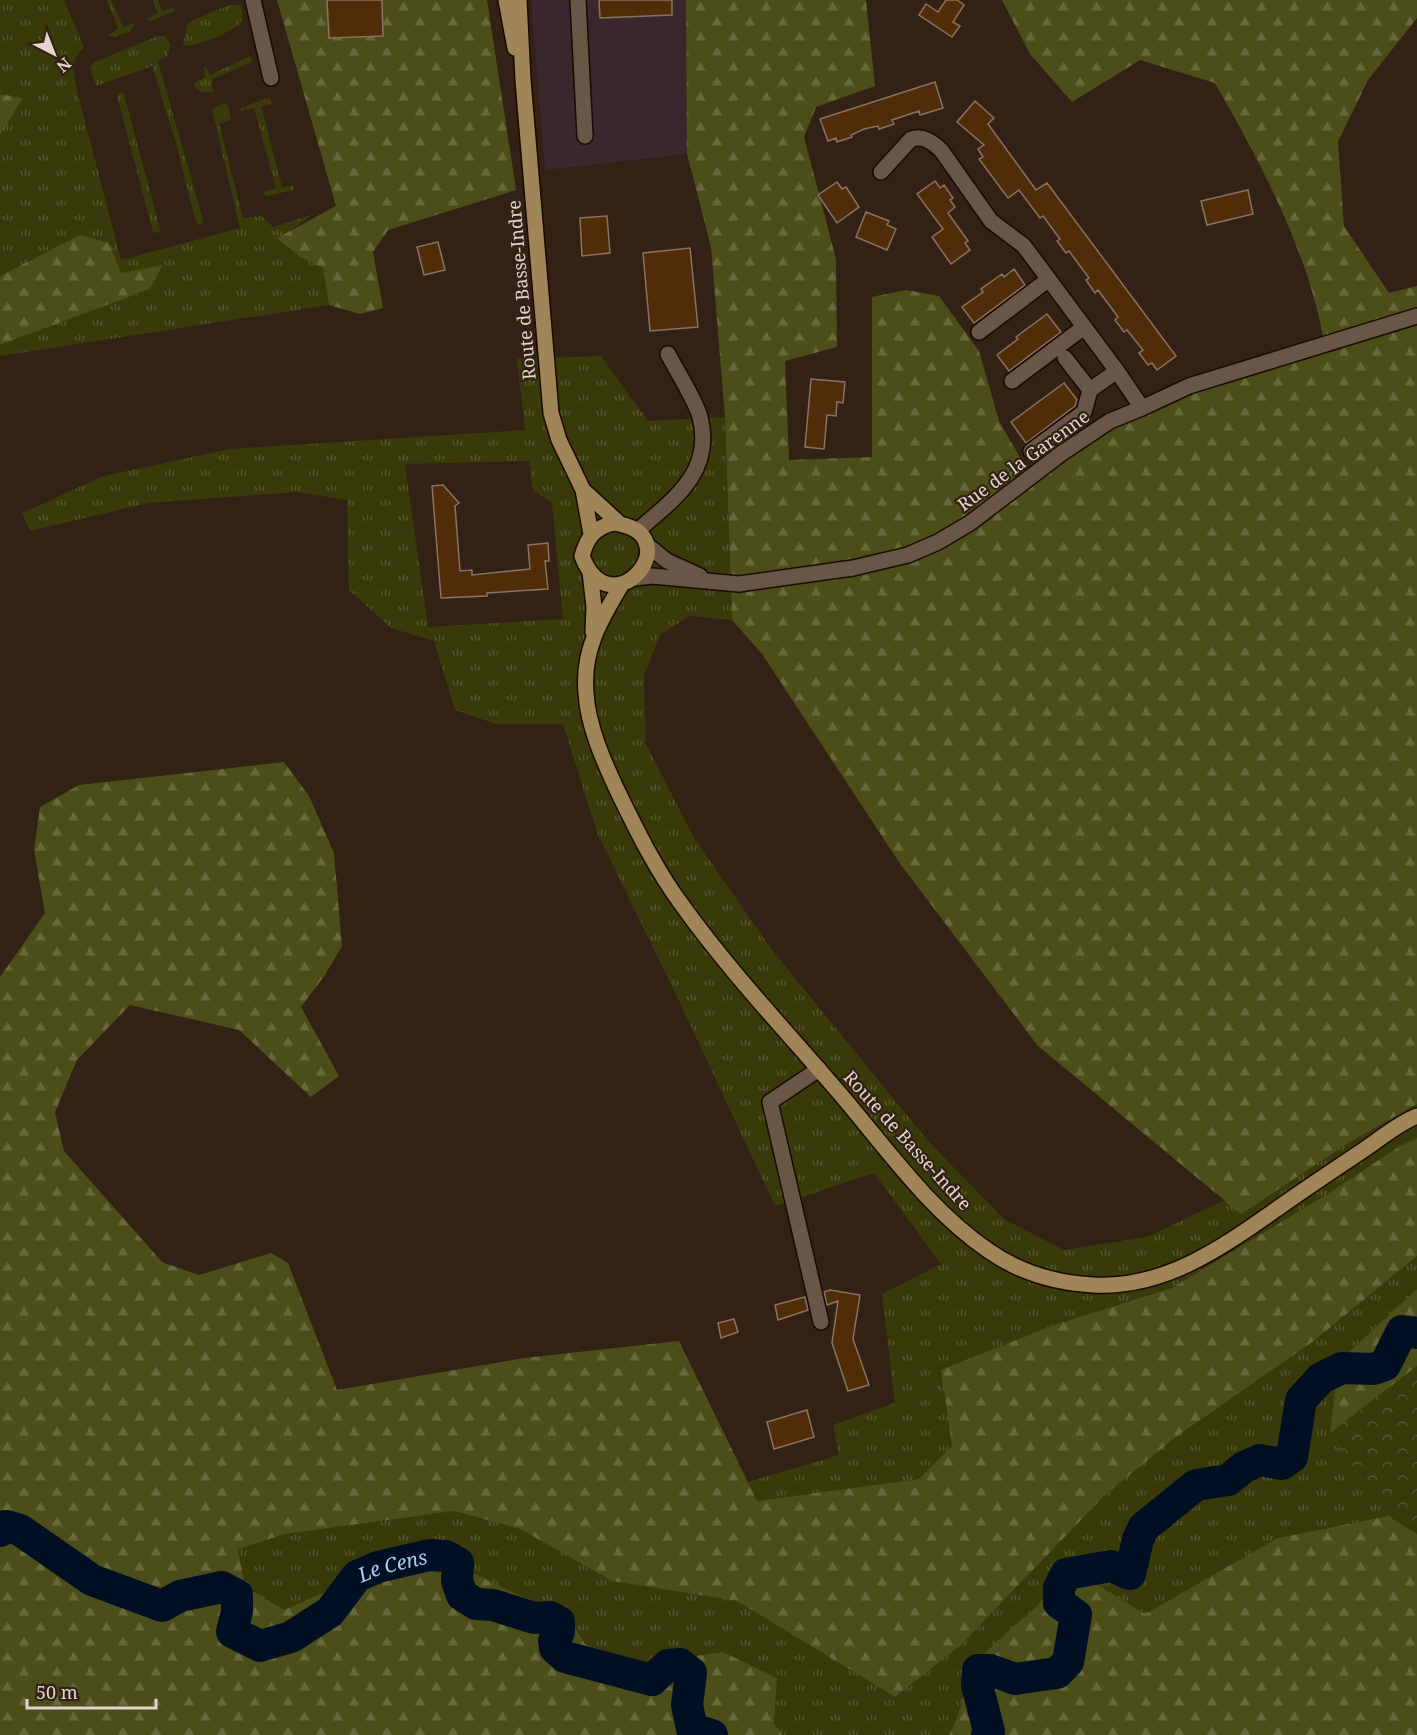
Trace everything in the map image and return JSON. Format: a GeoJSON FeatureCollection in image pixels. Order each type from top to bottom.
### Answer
{"type":"FeatureCollection","features":[{"type":"Feature","properties":{"kind":"main road","name":"Route de Basse-Indre"},"geometry":{"type":"LineString","coordinates":[[506,0],[523,80]]}},
{"type":"Feature","properties":{"kind":"main road","name":"Route de Basse-Indre"},"geometry":{"type":"LineString","coordinates":[[519,0],[523,80],[551,413],[559,440],[583,490],[591,534]]}},
{"type":"Feature","properties":{"kind":"main road","name":"Route de Basse-Indre"},"geometry":{"type":"LineString","coordinates":[[583,490],[620,524]]}},
{"type":"Feature","properties":{"kind":"main road"},"geometry":{"type":"LineString","coordinates":[[620,524],[637,531],[646,544],[647,552],[645,562],[629,581],[609,584],[590,572],[582,556],[591,534],[600,526],[620,524]]}},
{"type":"Feature","properties":{"kind":"main road","name":"Route de Basse-Indre"},"geometry":{"type":"LineString","coordinates":[[590,572],[594,607],[586,693],[595,734],[611,777],[644,843],[681,904],[715,947],[928,1197],[969,1236],[990,1252],[1012,1265],[1047,1278],[1092,1285],[1122,1284],[1156,1278],[1191,1263],[1227,1243],[1417,1116]]}},
{"type":"Feature","properties":{"kind":"main road","name":"Route de Basse-Indre"},"geometry":{"type":"LineString","coordinates":[[593,635],[629,581]]}},
{"type":"Feature","properties":{"kind":"street"},"geometry":{"type":"LineString","coordinates":[[253,0],[271,78]]}},
{"type":"Feature","properties":{"kind":"street"},"geometry":{"type":"LineString","coordinates":[[578,0],[585,136]]}},
{"type":"Feature","properties":{"kind":"street"},"geometry":{"type":"LineString","coordinates":[[881,172],[911,139],[916,137],[930,140],[941,150],[991,221],[1024,246],[1117,370],[1142,408]]}},
{"type":"Feature","properties":{"kind":"street"},"geometry":{"type":"LineString","coordinates":[[980,332],[1048,279]]}},
{"type":"Feature","properties":{"kind":"street","name":"Rue de la Garenne"},"geometry":{"type":"LineString","coordinates":[[629,581],[652,576],[739,584],[853,568],[908,555],[938,542],[970,523],[1062,453],[1110,421],[1189,386],[1417,316]]}},
{"type":"Feature","properties":{"kind":"street"},"geometry":{"type":"LineString","coordinates":[[1012,381],[1084,327]]}},
{"type":"Feature","properties":{"kind":"street"},"geometry":{"type":"LineString","coordinates":[[637,531],[686,486],[696,471],[702,452],[700,416],[668,354]]}},
{"type":"Feature","properties":{"kind":"street"},"geometry":{"type":"LineString","coordinates":[[1065,358],[1090,390]]}},
{"type":"Feature","properties":{"kind":"street"},"geometry":{"type":"LineString","coordinates":[[1031,451],[1084,412],[1090,390],[1117,370]]}},
{"type":"Feature","properties":{"kind":"street","name":"Rue de la Garenne"},"geometry":{"type":"LineString","coordinates":[[646,544],[655,553],[675,565],[714,582]]}},
{"type":"Feature","properties":{"kind":"street"},"geometry":{"type":"LineString","coordinates":[[819,1069],[770,1102],[821,1322]]}},
{"type":"Feature","properties":{"kind":"shaded area"},"geometry":{"type":"Polygon","coordinates":[[[531,0],[686,0],[687,154],[545,170],[531,0]]]}},
{"type":"Feature","properties":{"kind":"green space"},"geometry":{"type":"Polygon","coordinates":[[[0,0],[64,0],[84,48],[74,62],[77,91],[121,260],[240,228],[212,109],[223,104],[228,105],[231,120],[219,124],[243,218],[262,216],[273,227],[314,214],[278,239],[300,257],[323,268],[329,305],[0,356],[0,345],[150,289],[163,266],[121,273],[109,243],[80,235],[0,276],[0,135],[23,98],[0,94],[0,0]]]}},
{"type":"Feature","properties":{"kind":"green space"},"geometry":{"type":"Polygon","coordinates":[[[107,0],[111,0],[123,27],[134,24],[130,32],[113,37],[108,35],[118,29],[107,0]]]}},
{"type":"Feature","properties":{"kind":"green space"},"geometry":{"type":"Polygon","coordinates":[[[153,0],[158,0],[162,11],[174,7],[175,11],[150,21],[147,18],[158,13],[153,0]]]}},
{"type":"Feature","properties":{"kind":"green space"},"geometry":{"type":"Polygon","coordinates":[[[277,0],[487,0],[516,190],[388,230],[373,252],[383,308],[360,314],[329,305],[323,268],[300,257],[277,238],[336,206],[277,0]]]}},
{"type":"Feature","properties":{"kind":"green space"},"geometry":{"type":"Polygon","coordinates":[[[686,0],[866,0],[875,86],[816,107],[804,137],[836,259],[837,347],[785,361],[789,460],[872,457],[872,297],[906,290],[939,296],[979,351],[999,421],[1033,480],[1144,409],[1326,353],[1319,317],[1297,247],[1267,180],[1215,83],[1140,60],[1072,102],[1030,54],[1002,0],[1417,0],[1417,18],[1368,80],[1338,142],[1344,226],[1389,293],[1417,286],[1417,1104],[1350,1142],[1241,1214],[1038,1046],[901,865],[762,654],[732,620],[725,417],[711,247],[687,154],[686,0]]]}},
{"type":"Feature","properties":{"kind":"green space"},"geometry":{"type":"Polygon","coordinates":[[[230,5],[238,5],[241,9],[243,15],[241,23],[214,38],[183,46],[187,25],[193,20],[230,5]]]}},
{"type":"Feature","properties":{"kind":"green space"},"geometry":{"type":"Polygon","coordinates":[[[158,36],[165,36],[170,44],[168,56],[158,61],[203,223],[198,224],[195,219],[176,143],[152,66],[96,86],[90,68],[94,62],[158,36]]]}},
{"type":"Feature","properties":{"kind":"green space"},"geometry":{"type":"Polygon","coordinates":[[[250,56],[252,62],[212,79],[213,92],[199,90],[193,84],[205,77],[204,67],[210,75],[250,56]]]}},
{"type":"Feature","properties":{"kind":"green space"},"geometry":{"type":"Polygon","coordinates":[[[121,92],[124,94],[160,229],[159,233],[153,232],[118,99],[117,94],[121,92]]]}},
{"type":"Feature","properties":{"kind":"green space"},"geometry":{"type":"Polygon","coordinates":[[[0,94],[23,98],[0,135],[0,94]]]}},
{"type":"Feature","properties":{"kind":"green space"},"geometry":{"type":"Polygon","coordinates":[[[270,97],[272,104],[261,106],[282,187],[294,186],[293,190],[268,196],[263,192],[276,188],[254,108],[241,111],[241,108],[270,97]]]}},
{"type":"Feature","properties":{"kind":"green space"},"geometry":{"type":"Polygon","coordinates":[[[80,235],[109,243],[121,273],[163,265],[150,289],[0,345],[0,276],[80,235]]]}},
{"type":"Feature","properties":{"kind":"green space"},"geometry":{"type":"Polygon","coordinates":[[[601,356],[648,421],[725,417],[732,620],[689,616],[660,635],[644,675],[646,744],[694,838],[772,950],[928,1141],[1004,1219],[1064,1250],[1147,1237],[1225,1200],[1241,1213],[1350,1142],[1417,1104],[1417,1138],[1400,1146],[1326,1195],[1172,1288],[1054,1325],[942,1370],[952,1446],[920,1479],[757,1501],[748,1482],[839,1455],[833,1425],[895,1403],[882,1294],[941,1264],[874,1173],[775,1206],[673,988],[598,835],[563,724],[496,724],[455,710],[434,641],[391,628],[349,590],[347,500],[297,492],[148,503],[30,531],[22,513],[104,476],[230,449],[525,430],[517,359],[601,356]],[[529,461],[405,464],[428,627],[563,619],[552,503],[533,490],[529,461]]]}},
{"type":"Feature","properties":{"kind":"green space"},"geometry":{"type":"Polygon","coordinates":[[[284,762],[309,796],[334,853],[342,946],[325,975],[301,1007],[339,1076],[311,1097],[239,1030],[130,1005],[77,1060],[55,1112],[64,1151],[162,1262],[199,1275],[271,1253],[288,1263],[337,1390],[524,1358],[679,1341],[757,1501],[919,1479],[952,1446],[941,1370],[1054,1325],[1172,1288],[1326,1195],[1400,1146],[1417,1138],[1417,1256],[1315,1340],[1176,1437],[1105,1495],[960,1646],[895,1697],[737,1601],[612,1581],[520,1529],[454,1511],[285,1534],[238,1549],[245,1587],[284,1610],[384,1566],[473,1573],[570,1620],[585,1644],[631,1665],[723,1652],[777,1678],[774,1723],[782,1735],[0,1735],[0,977],[45,913],[34,850],[40,807],[79,785],[284,762]]]}},
{"type":"Feature","properties":{"kind":"green space"},"geometry":{"type":"Polygon","coordinates":[[[1417,1256],[1417,1289],[1339,1361],[1388,1516],[1278,1538],[1145,1614],[1068,1566],[1037,1606],[974,1663],[957,1718],[949,1735],[782,1735],[774,1723],[777,1678],[723,1652],[631,1665],[585,1644],[570,1620],[384,1566],[284,1610],[245,1588],[238,1549],[285,1534],[453,1511],[520,1529],[612,1581],[737,1601],[895,1697],[960,1646],[1105,1495],[1176,1437],[1315,1340],[1417,1256]]]}},
{"type":"Feature","properties":{"kind":"green space"},"geometry":{"type":"Polygon","coordinates":[[[1417,1289],[1417,1735],[949,1735],[957,1718],[973,1663],[1037,1606],[1068,1566],[1145,1614],[1278,1538],[1388,1516],[1330,1433],[1339,1361],[1417,1289]]]}},
{"type":"Feature","properties":{"kind":"green space"},"geometry":{"type":"Polygon","coordinates":[[[1417,1366],[1417,1534],[1388,1516],[1330,1433],[1417,1366]]]}},
{"type":"Feature","properties":{"kind":"building"},"geometry":{"type":"Polygon","coordinates":[[[327,0],[382,0],[383,36],[329,38],[327,0]]]}},
{"type":"Feature","properties":{"kind":"building"},"geometry":{"type":"Polygon","coordinates":[[[599,0],[672,0],[672,15],[600,18],[599,0]]]}},
{"type":"Feature","properties":{"kind":"building"},"geometry":{"type":"Polygon","coordinates":[[[946,0],[957,0],[964,5],[953,22],[960,26],[952,37],[919,15],[926,4],[938,12],[946,0]]]}},
{"type":"Feature","properties":{"kind":"building"},"geometry":{"type":"Polygon","coordinates":[[[935,82],[943,108],[920,115],[919,111],[892,120],[894,124],[879,129],[878,126],[864,129],[851,135],[852,137],[837,142],[836,138],[828,141],[820,119],[935,82]]]}},
{"type":"Feature","properties":{"kind":"building"},"geometry":{"type":"Polygon","coordinates":[[[975,101],[994,118],[988,124],[1036,190],[1047,183],[1176,356],[1157,370],[1152,363],[1148,365],[1139,353],[1143,350],[1127,330],[1124,332],[1115,320],[1118,317],[1098,290],[1095,293],[1086,280],[1089,278],[1069,251],[1066,253],[1057,241],[1060,239],[1043,216],[1040,218],[1019,190],[1008,198],[979,159],[983,157],[978,149],[984,145],[957,122],[975,101]]]}},
{"type":"Feature","properties":{"kind":"building"},"geometry":{"type":"Polygon","coordinates":[[[935,181],[940,188],[944,185],[953,198],[950,200],[955,207],[948,213],[968,241],[965,243],[970,250],[951,264],[932,237],[943,229],[917,194],[935,181]]]}},
{"type":"Feature","properties":{"kind":"building"},"geometry":{"type":"Polygon","coordinates":[[[837,182],[842,189],[846,187],[859,207],[837,223],[818,195],[837,182]]]}},
{"type":"Feature","properties":{"kind":"building"},"geometry":{"type":"Polygon","coordinates":[[[1248,190],[1253,214],[1207,225],[1201,201],[1248,190]]]}},
{"type":"Feature","properties":{"kind":"building"},"geometry":{"type":"Polygon","coordinates":[[[866,212],[889,221],[887,225],[896,229],[887,250],[856,237],[866,212]]]}},
{"type":"Feature","properties":{"kind":"building"},"geometry":{"type":"Polygon","coordinates":[[[607,216],[610,253],[582,256],[580,218],[607,216]]]}},
{"type":"Feature","properties":{"kind":"building"},"geometry":{"type":"Polygon","coordinates":[[[438,242],[445,270],[424,275],[417,247],[438,242]]]}},
{"type":"Feature","properties":{"kind":"building"},"geometry":{"type":"Polygon","coordinates":[[[690,248],[698,327],[650,331],[643,253],[690,248]]]}},
{"type":"Feature","properties":{"kind":"building"},"geometry":{"type":"Polygon","coordinates":[[[1014,269],[1025,285],[974,323],[962,307],[983,292],[981,289],[1002,274],[1004,277],[1014,269]]]}},
{"type":"Feature","properties":{"kind":"building"},"geometry":{"type":"Polygon","coordinates":[[[1047,314],[1061,332],[1009,371],[997,355],[1018,339],[1016,337],[1047,314]]]}},
{"type":"Feature","properties":{"kind":"building"},"geometry":{"type":"Polygon","coordinates":[[[811,379],[845,382],[843,403],[837,402],[836,416],[827,415],[824,449],[805,447],[811,379]]]}},
{"type":"Feature","properties":{"kind":"building"},"geometry":{"type":"Polygon","coordinates":[[[1064,383],[1077,400],[1075,406],[1026,443],[1011,422],[1064,383]]]}},
{"type":"Feature","properties":{"kind":"building"},"geometry":{"type":"Polygon","coordinates":[[[443,485],[459,503],[455,506],[460,571],[472,570],[472,575],[530,569],[528,545],[548,543],[549,561],[545,561],[548,589],[487,593],[487,596],[441,598],[432,486],[443,485]]]}},
{"type":"Feature","properties":{"kind":"building"},"geometry":{"type":"Polygon","coordinates":[[[830,1290],[860,1295],[853,1339],[869,1385],[848,1391],[832,1343],[838,1301],[827,1305],[824,1292],[830,1290]]]}},
{"type":"Feature","properties":{"kind":"building"},"geometry":{"type":"Polygon","coordinates":[[[805,1297],[808,1310],[778,1320],[775,1305],[805,1297]]]}},
{"type":"Feature","properties":{"kind":"building"},"geometry":{"type":"Polygon","coordinates":[[[734,1319],[738,1332],[721,1338],[718,1323],[734,1319]]]}},
{"type":"Feature","properties":{"kind":"building"},"geometry":{"type":"Polygon","coordinates":[[[807,1410],[814,1437],[774,1449],[767,1422],[807,1410]]]}},
{"type":"Feature","properties":{"kind":"waterway","name":"Le Cens"},"geometry":{"type":"LineString","coordinates":[[987,1735],[989,1731],[977,1685],[978,1670],[990,1670],[1015,1679],[1057,1673],[1068,1662],[1076,1615],[1059,1603],[1059,1588],[1066,1574],[1111,1566],[1130,1574],[1138,1539],[1144,1527],[1196,1485],[1228,1480],[1244,1467],[1260,1460],[1282,1464],[1292,1457],[1301,1400],[1321,1378],[1342,1368],[1373,1369],[1385,1365],[1402,1331],[1417,1333]]}},
{"type":"Feature","properties":{"kind":"waterway","name":"Le Cens"},"geometry":{"type":"LineString","coordinates":[[0,1531],[6,1526],[20,1530],[92,1580],[162,1606],[180,1596],[222,1587],[237,1595],[237,1611],[232,1632],[260,1646],[291,1637],[330,1612],[357,1576],[378,1567],[429,1555],[446,1556],[458,1563],[457,1581],[462,1595],[476,1604],[493,1605],[534,1618],[550,1617],[559,1622],[559,1632],[554,1641],[555,1648],[565,1657],[652,1680],[668,1665],[680,1664],[691,1673],[687,1705],[692,1729],[712,1735]]}}]}
